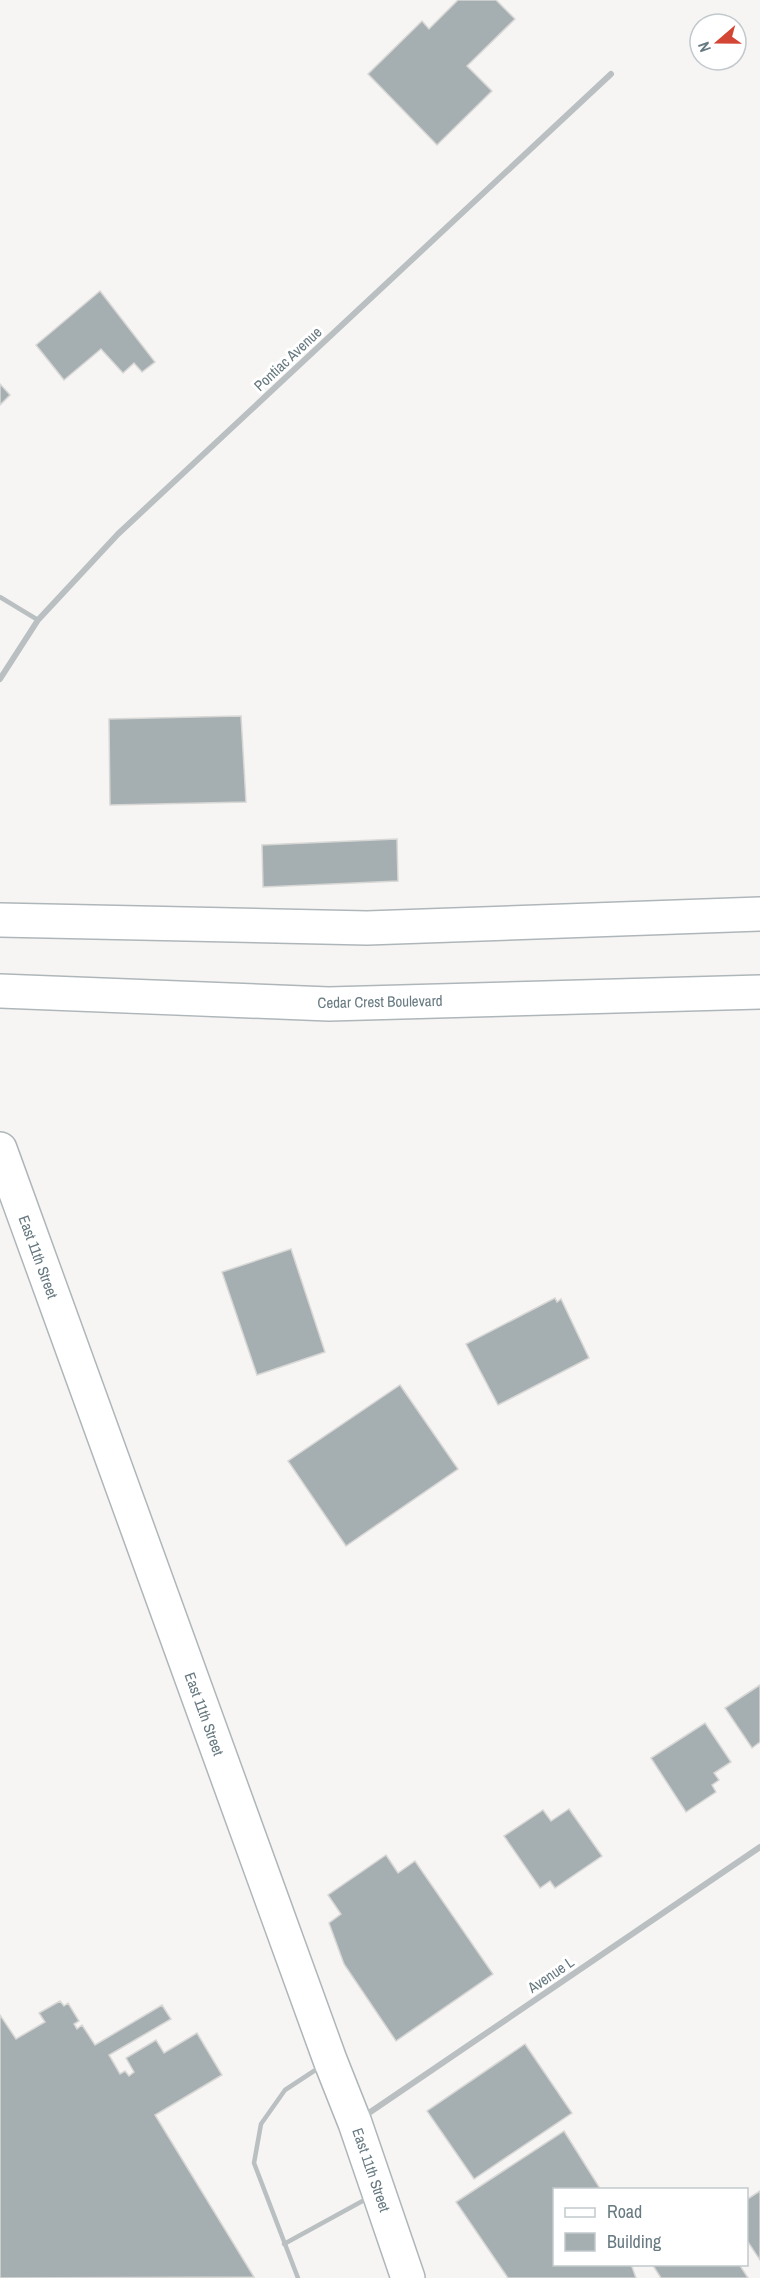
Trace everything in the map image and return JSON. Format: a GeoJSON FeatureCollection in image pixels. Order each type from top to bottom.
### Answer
{"type":"FeatureCollection","features":[{"type":"Feature","properties":{"kind":"main road"},"geometry":{"type":"LineString","coordinates":[[0,920],[367,928],[760,914]]}},
{"type":"Feature","properties":{"kind":"main road","name":"Cedar Crest Boulevard"},"geometry":{"type":"LineString","coordinates":[[0,991],[329,1004],[760,992]]}},
{"type":"Feature","properties":{"kind":"main road","name":"East 11th Street"},"geometry":{"type":"LineString","coordinates":[[0,1149],[330,2060],[355,2123],[408,2278]]}},
{"type":"Feature","properties":{"kind":"street","name":"Pontiac Avenue"},"geometry":{"type":"LineString","coordinates":[[0,679],[38,620],[118,534],[611,74]]}},
{"type":"Feature","properties":{"kind":"street","name":"Avenue L"},"geometry":{"type":"LineString","coordinates":[[355,2123],[760,1847]]}},
{"type":"Feature","properties":{"kind":"lane"},"geometry":{"type":"LineString","coordinates":[[0,597],[38,620]]}},
{"type":"Feature","properties":{"kind":"lane"},"geometry":{"type":"LineString","coordinates":[[298,2278],[254,2163],[261,2124],[285,2090],[330,2060]]}},
{"type":"Feature","properties":{"kind":"lane"},"geometry":{"type":"LineString","coordinates":[[284,2244],[378,2193]]}},
{"type":"Feature","properties":{"kind":"building"},"geometry":{"type":"Polygon","coordinates":[[[458,0],[496,0],[515,19],[467,66],[492,91],[437,145],[368,74],[422,21],[429,29],[458,0]]]}},
{"type":"Feature","properties":{"kind":"building"},"geometry":{"type":"Polygon","coordinates":[[[100,291],[155,362],[142,372],[134,363],[123,373],[101,349],[64,380],[36,345],[100,291]]]}},
{"type":"Feature","properties":{"kind":"building"},"geometry":{"type":"Polygon","coordinates":[[[0,384],[10,395],[0,405],[0,384]]]}},
{"type":"Feature","properties":{"kind":"building"},"geometry":{"type":"Polygon","coordinates":[[[241,716],[246,802],[110,805],[109,719],[241,716]]]}},
{"type":"Feature","properties":{"kind":"building"},"geometry":{"type":"Polygon","coordinates":[[[397,839],[398,881],[263,887],[262,845],[397,839]]]}},
{"type":"Feature","properties":{"kind":"building"},"geometry":{"type":"Polygon","coordinates":[[[291,1249],[325,1352],[257,1375],[222,1272],[291,1249]]]}},
{"type":"Feature","properties":{"kind":"building"},"geometry":{"type":"Polygon","coordinates":[[[555,1298],[557,1302],[561,1299],[589,1358],[498,1405],[466,1344],[555,1298]]]}},
{"type":"Feature","properties":{"kind":"building"},"geometry":{"type":"Polygon","coordinates":[[[400,1385],[458,1469],[346,1546],[288,1461],[400,1385]]]}},
{"type":"Feature","properties":{"kind":"building"},"geometry":{"type":"Polygon","coordinates":[[[760,1685],[760,1742],[752,1748],[725,1708],[760,1685]]]}},
{"type":"Feature","properties":{"kind":"building"},"geometry":{"type":"Polygon","coordinates":[[[705,1723],[731,1762],[714,1773],[719,1780],[712,1785],[716,1792],[686,1812],[651,1758],[705,1723]]]}},
{"type":"Feature","properties":{"kind":"building"},"geometry":{"type":"Polygon","coordinates":[[[569,1809],[602,1856],[555,1888],[550,1881],[540,1888],[504,1836],[543,1810],[551,1821],[569,1809]]]}},
{"type":"Feature","properties":{"kind":"building"},"geometry":{"type":"Polygon","coordinates":[[[386,1855],[398,1873],[415,1861],[493,1974],[396,2041],[344,1964],[329,1923],[341,1914],[328,1895],[386,1855]]]}},
{"type":"Feature","properties":{"kind":"building"},"geometry":{"type":"Polygon","coordinates":[[[60,2001],[64,2006],[68,2003],[79,2021],[74,2024],[77,2029],[82,2025],[95,2045],[162,2005],[171,2019],[109,2055],[120,2074],[125,2071],[129,2076],[134,2072],[126,2058],[156,2040],[164,2053],[197,2033],[222,2075],[155,2115],[254,2277],[0,2278],[0,2015],[16,2039],[45,2022],[39,2013],[60,2001]]]}},
{"type":"Feature","properties":{"kind":"building"},"geometry":{"type":"Polygon","coordinates":[[[525,2044],[572,2113],[474,2179],[427,2111],[525,2044]]]}},
{"type":"Feature","properties":{"kind":"building"},"geometry":{"type":"Polygon","coordinates":[[[564,2131],[600,2188],[553,2188],[553,2266],[632,2266],[636,2278],[508,2278],[456,2202],[564,2131]]]}},
{"type":"Feature","properties":{"kind":"building"},"geometry":{"type":"Polygon","coordinates":[[[760,2191],[760,2260],[748,2242],[748,2199],[760,2191]]]}},
{"type":"Feature","properties":{"kind":"building"},"geometry":{"type":"Polygon","coordinates":[[[653,2266],[740,2266],[748,2278],[661,2278],[653,2266]]]}}]}
